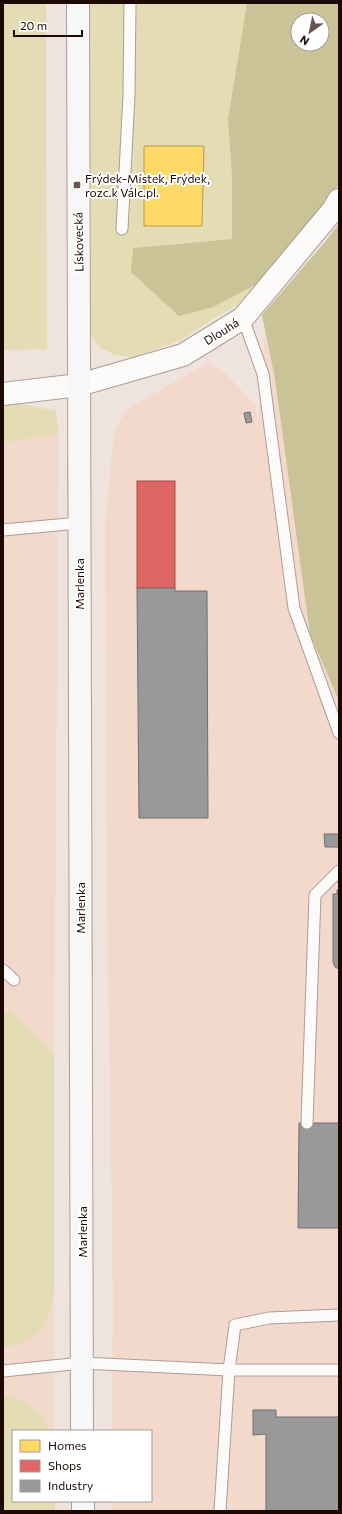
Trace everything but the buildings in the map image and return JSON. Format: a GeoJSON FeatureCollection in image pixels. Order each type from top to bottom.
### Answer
{"type":"FeatureCollection","features":[{"type":"Feature","properties":{"kind":"main road","name":"Lískovecká"},"geometry":{"type":"LineString","coordinates":[[78,3],[79,385]]}},
{"type":"Feature","properties":{"kind":"main road","name":"Marlenka"},"geometry":{"type":"LineString","coordinates":[[79,385],[82,1430]]}},
{"type":"Feature","properties":{"kind":"street","name":"Dlouhá"},"geometry":{"type":"LineString","coordinates":[[3,394],[79,385],[183,355],[243,318],[334,210],[339,200]]}},
{"type":"Feature","properties":{"kind":"lane"},"geometry":{"type":"LineString","coordinates":[[122,229],[129,95],[130,3]]}},
{"type":"Feature","properties":{"kind":"lane"},"geometry":{"type":"LineString","coordinates":[[243,318],[263,374],[294,608],[339,733]]}},
{"type":"Feature","properties":{"kind":"lane"},"geometry":{"type":"LineString","coordinates":[[3,530],[79,523]]}},
{"type":"Feature","properties":{"kind":"lane"},"geometry":{"type":"LineString","coordinates":[[306,1123],[315,895],[339,872]]}},
{"type":"Feature","properties":{"kind":"lane"},"geometry":{"type":"LineString","coordinates":[[3,970],[14,980]]}},
{"type":"Feature","properties":{"kind":"lane"},"geometry":{"type":"LineString","coordinates":[[220,1511],[229,1370],[235,1325],[269,1318],[339,1315]]}},
{"type":"Feature","properties":{"kind":"lane"},"geometry":{"type":"LineString","coordinates":[[3,1371],[82,1364],[229,1370],[339,1370]]}},
{"type":"Feature","properties":{"kind":"shaded area"},"geometry":{"type":"Polygon","coordinates":[[[3,3],[46,3],[47,349],[3,350],[3,3]]]}},
{"type":"Feature","properties":{"kind":"shaded area"},"geometry":{"type":"Polygon","coordinates":[[[90,3],[247,3],[228,119],[232,178],[232,239],[133,248],[213,307],[261,282],[236,306],[214,318],[181,340],[135,357],[115,355],[101,348],[95,342],[91,334],[90,3]]]}},
{"type":"Feature","properties":{"kind":"shaded area"},"geometry":{"type":"Polygon","coordinates":[[[247,3],[339,3],[339,184],[323,210],[261,282],[213,307],[179,316],[131,272],[133,248],[232,239],[232,178],[228,119],[247,3]]]}},
{"type":"Feature","properties":{"kind":"shaded area"},"geometry":{"type":"Polygon","coordinates":[[[339,224],[339,701],[310,634],[275,379],[262,315],[339,224]]]}},
{"type":"Feature","properties":{"kind":"shaded area"},"geometry":{"type":"Polygon","coordinates":[[[265,330],[275,379],[311,636],[339,702],[339,1511],[112,1511],[112,1502],[152,1502],[152,1430],[112,1430],[113,1296],[107,895],[105,527],[115,431],[127,409],[208,363],[224,372],[255,404],[258,420],[265,330]]]}},
{"type":"Feature","properties":{"kind":"shaded area"},"geometry":{"type":"Polygon","coordinates":[[[15,403],[56,411],[59,434],[3,443],[3,405],[15,403]]]}},
{"type":"Feature","properties":{"kind":"shaded area"},"geometry":{"type":"Polygon","coordinates":[[[59,434],[54,1054],[54,1430],[12,1430],[12,1502],[55,1502],[55,1511],[3,1511],[3,443],[59,434]]]}},
{"type":"Feature","properties":{"kind":"shaded area"},"geometry":{"type":"Polygon","coordinates":[[[10,1010],[54,1054],[54,1286],[48,1316],[41,1329],[30,1339],[3,1348],[3,1015],[10,1010]]]}},
{"type":"Feature","properties":{"kind":"shaded area"},"geometry":{"type":"Polygon","coordinates":[[[3,1395],[18,1399],[32,1407],[42,1417],[49,1430],[12,1430],[12,1502],[55,1502],[55,1511],[3,1511],[3,1395]]]}},
{"type":"Feature","properties":{"kind":"place","name":"Frýdek-Místek, Frýdek, rozc.k Válc.pl."},"geometry":{"type":"Point","coordinates":[77,185]}}]}
